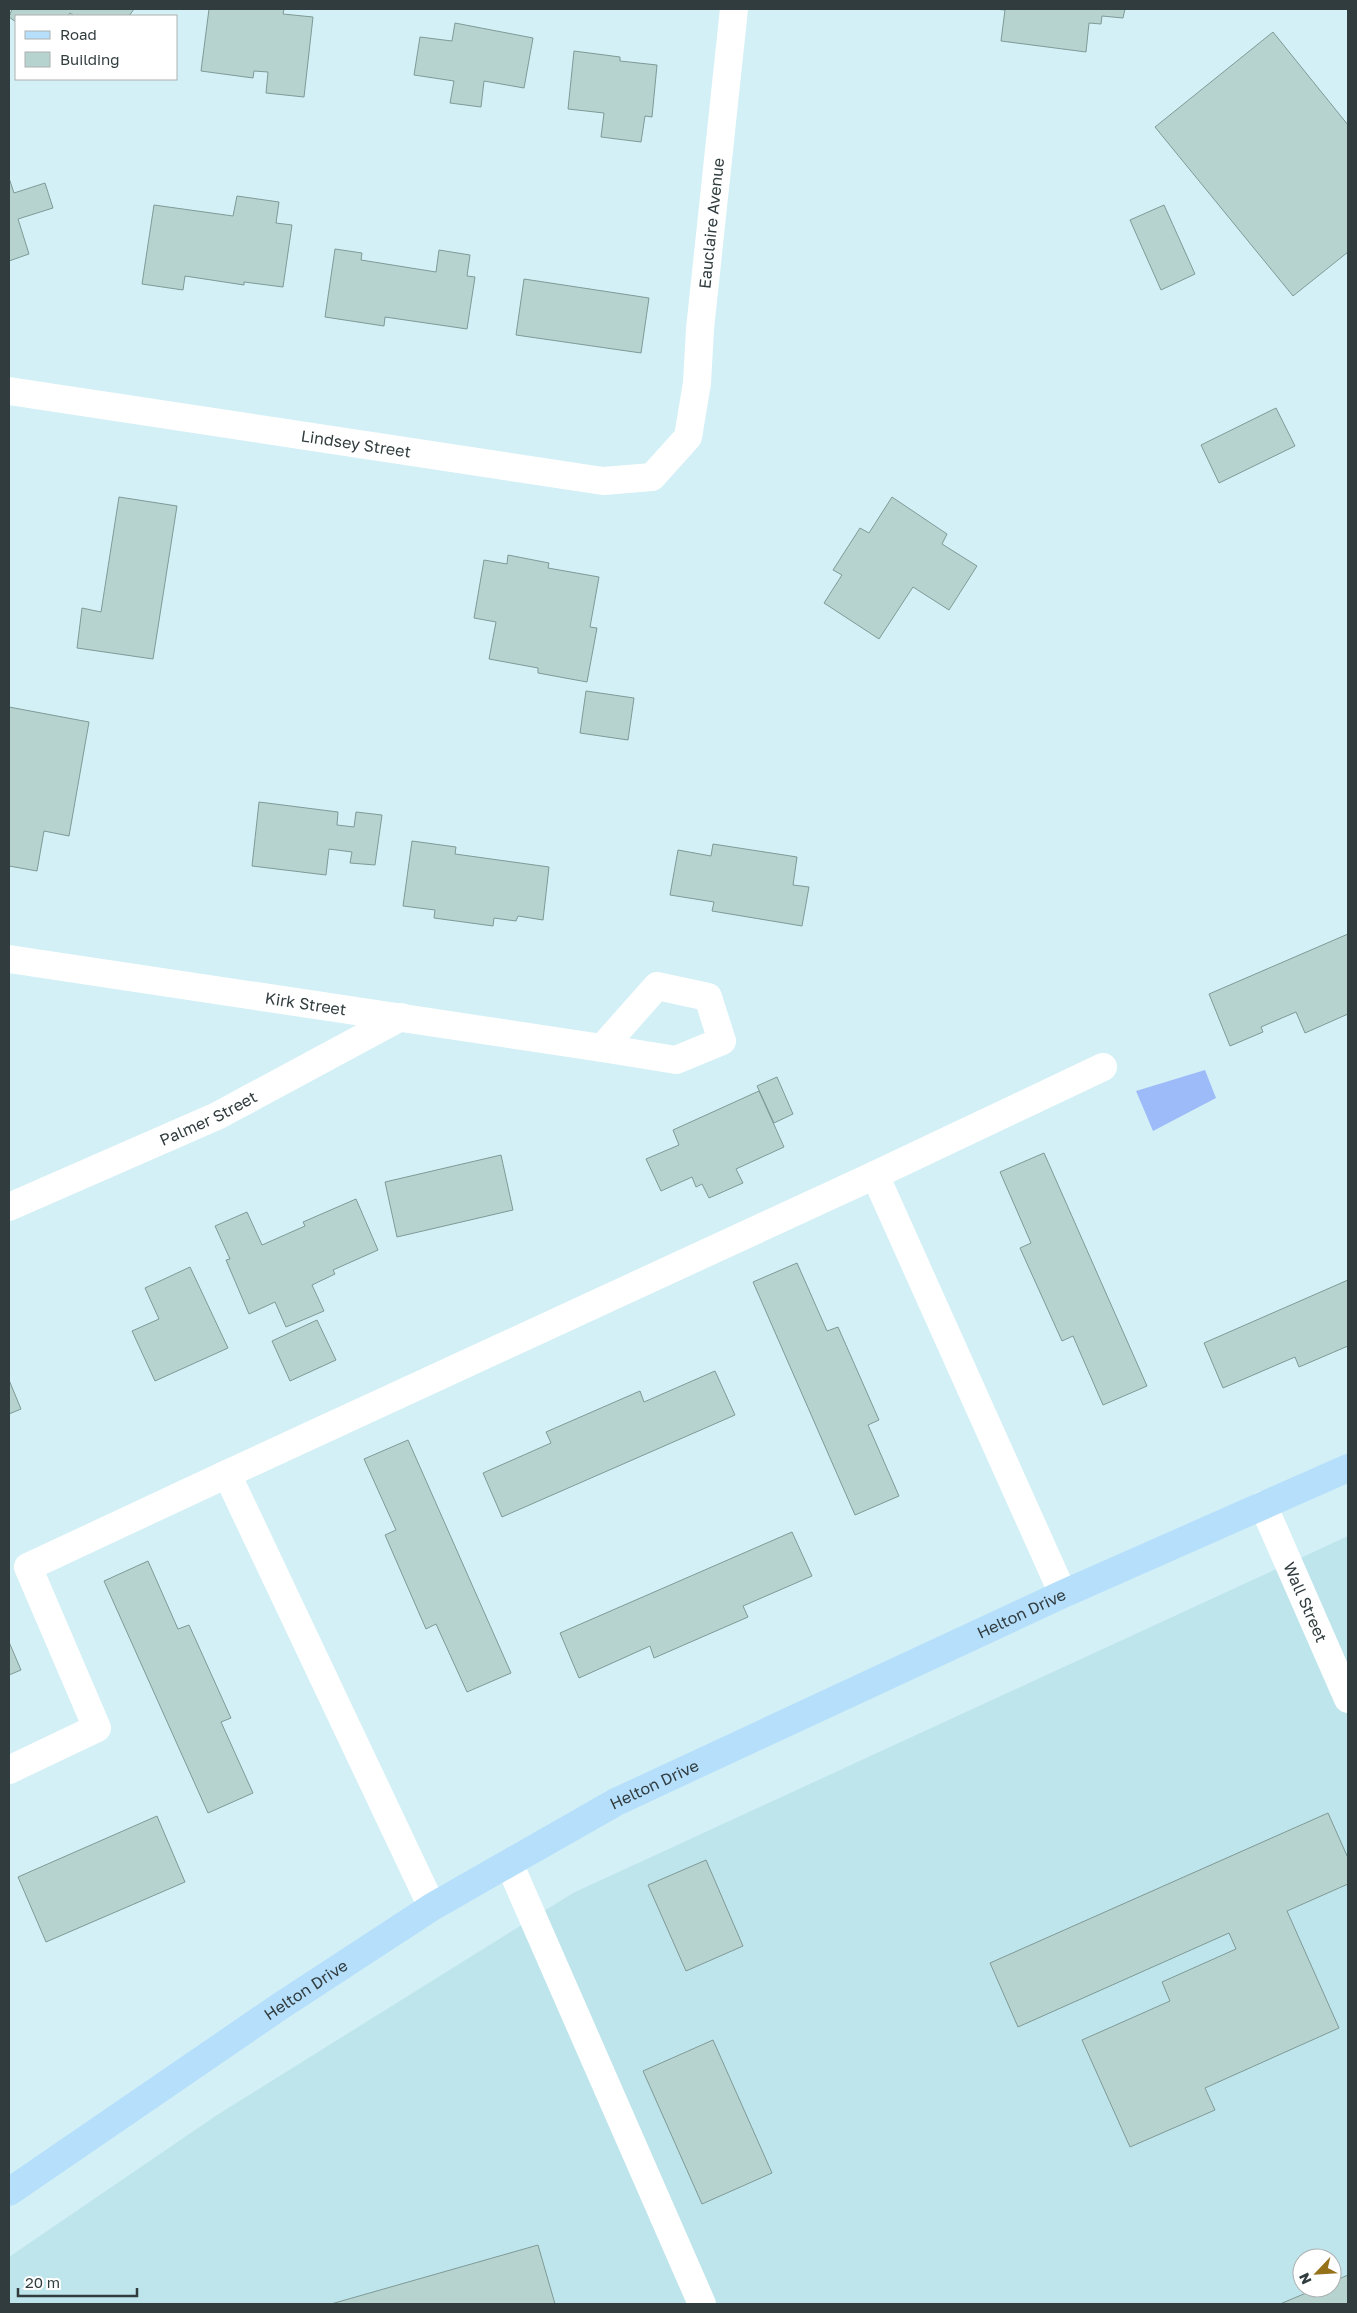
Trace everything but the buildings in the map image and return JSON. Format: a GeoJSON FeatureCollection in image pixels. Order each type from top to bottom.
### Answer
{"type":"FeatureCollection","features":[{"type":"Feature","properties":{"kind":"main road","name":"Helton Drive"},"geometry":{"type":"LineString","coordinates":[[9,2192],[279,2007],[432,1906],[616,1802],[1063,1594],[1348,1468]]}},
{"type":"Feature","properties":{"kind":"street","name":"Eauclaire Avenue"},"geometry":{"type":"LineString","coordinates":[[688,437],[697,383],[700,329],[734,9]]}},
{"type":"Feature","properties":{"kind":"street","name":"Lindsey Street"},"geometry":{"type":"LineString","coordinates":[[9,391],[603,481],[652,477],[688,437]]}},
{"type":"Feature","properties":{"kind":"street","name":"Kirk Street"},"geometry":{"type":"LineString","coordinates":[[9,959],[602,1048]]}},
{"type":"Feature","properties":{"kind":"street","name":"Palmer Street"},"geometry":{"type":"LineString","coordinates":[[9,1207],[217,1116],[401,1017]]}},
{"type":"Feature","properties":{"kind":"street"},"geometry":{"type":"LineString","coordinates":[[9,1770],[97,1728],[28,1567],[875,1175],[1103,1067]]}},
{"type":"Feature","properties":{"kind":"street"},"geometry":{"type":"LineString","coordinates":[[875,1175],[1063,1594]]}},
{"type":"Feature","properties":{"kind":"street"},"geometry":{"type":"LineString","coordinates":[[227,1474],[432,1906]]}},
{"type":"Feature","properties":{"kind":"street","name":"Wall Street"},"geometry":{"type":"LineString","coordinates":[[1263,1505],[1348,1699]]}},
{"type":"Feature","properties":{"kind":"street"},"geometry":{"type":"LineString","coordinates":[[509,1863],[702,2304]]}},
{"type":"Feature","properties":{"kind":"shaded area"},"geometry":{"type":"Polygon","coordinates":[[[1348,1536],[1348,2304],[9,2304],[9,2257],[217,2115],[573,1893],[1348,1536]]]}},
{"type":"Feature","properties":{"kind":"water"},"geometry":{"type":"Polygon","coordinates":[[[1205,1070],[1216,1098],[1153,1131],[1136,1091],[1205,1070]]]}}]}
